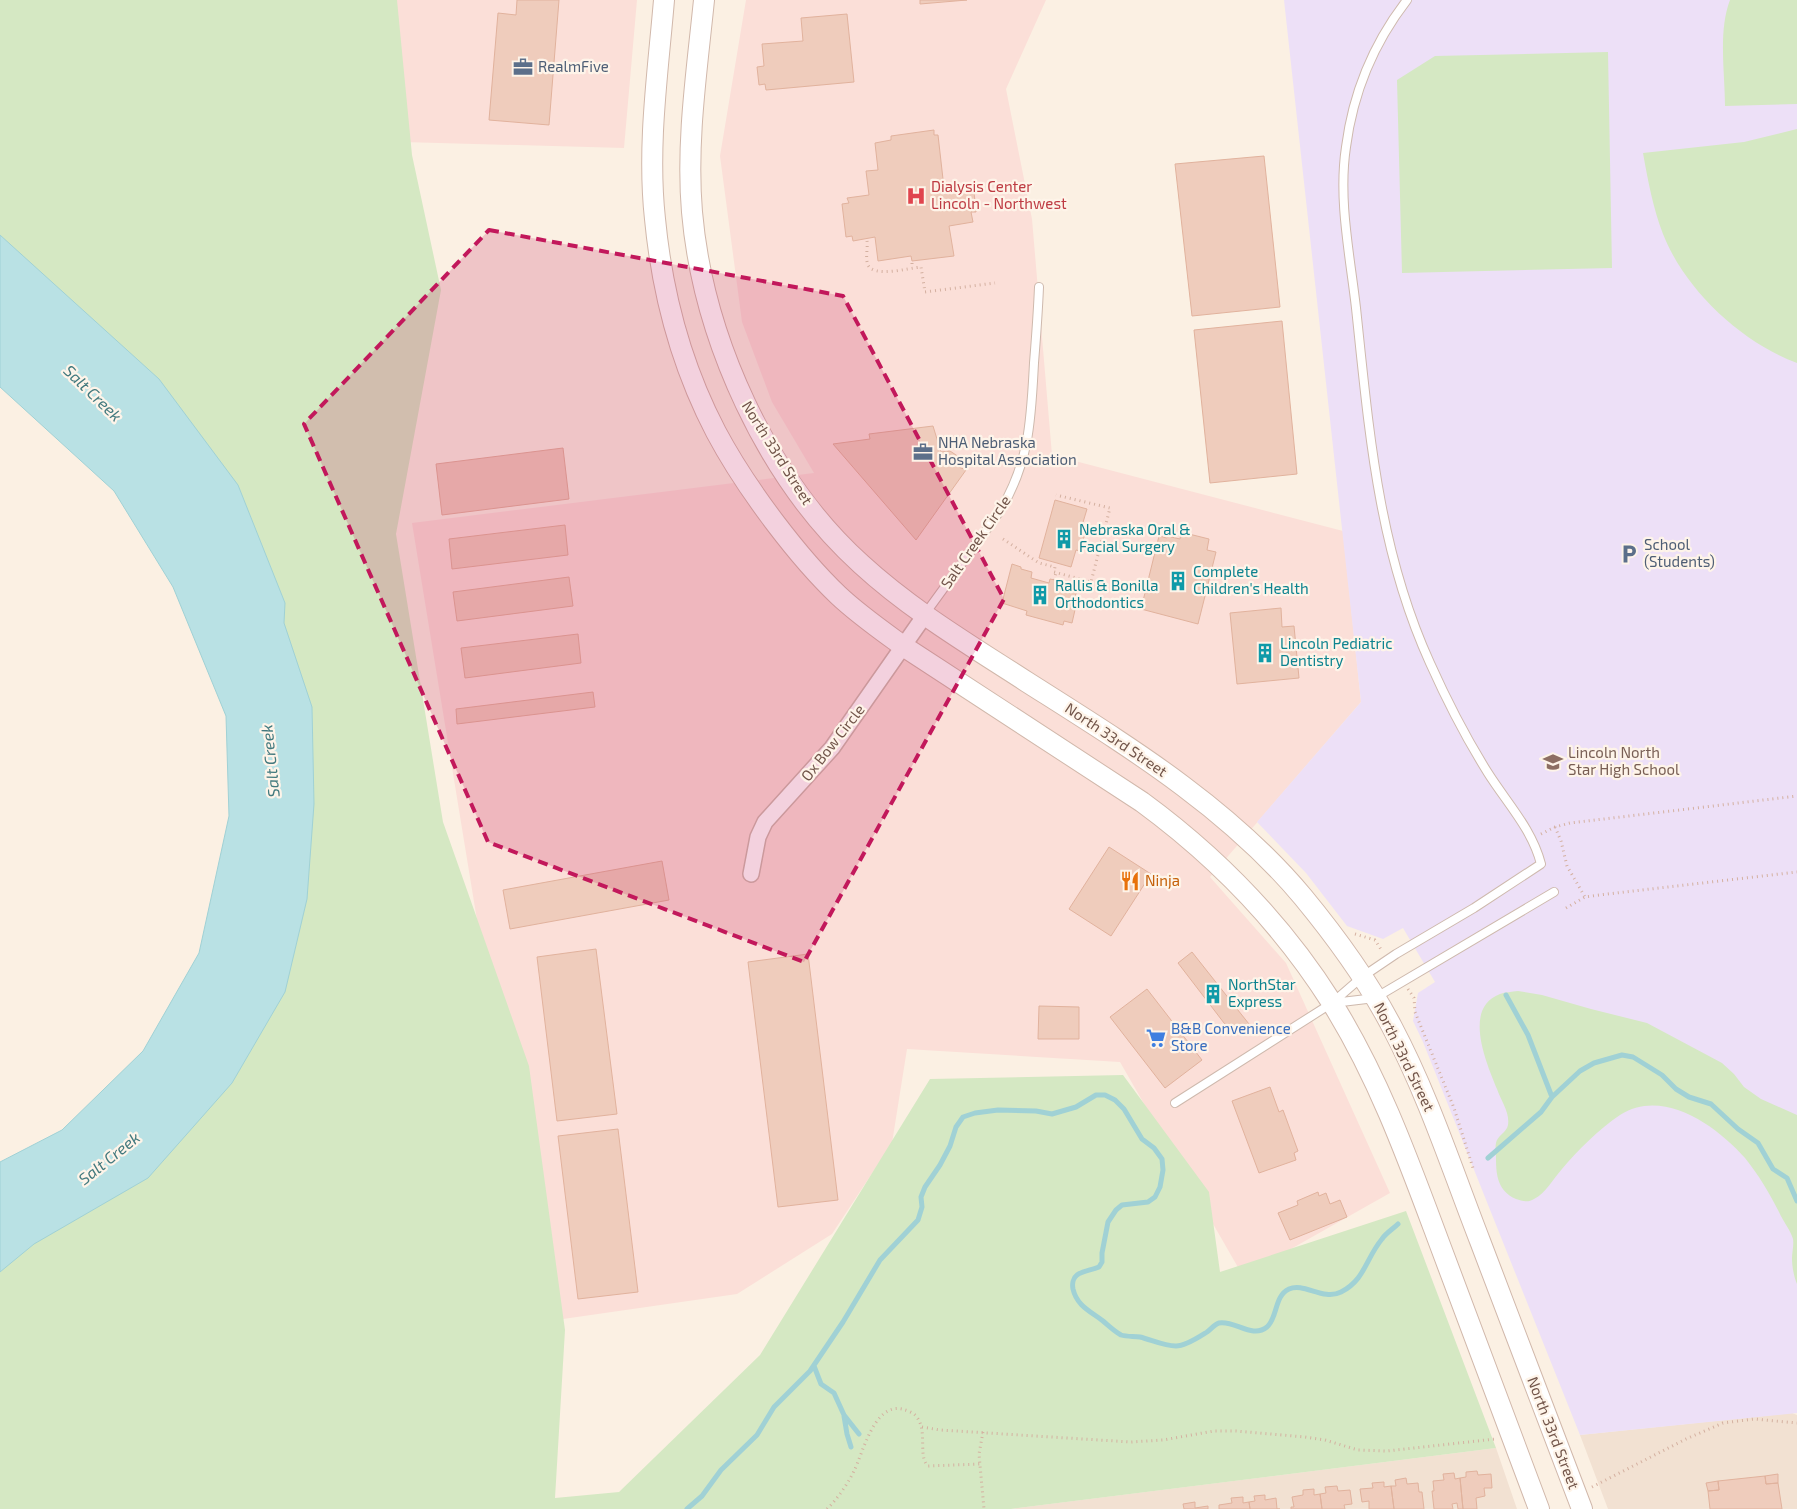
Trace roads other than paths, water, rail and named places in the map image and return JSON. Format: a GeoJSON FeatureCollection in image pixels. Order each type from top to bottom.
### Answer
{"type":"FeatureCollection","features":[{"type":"Feature","properties":{"kind":"main road"},"geometry":{"type":"LineString","coordinates":[[664,0],[654,122],[652,169],[654,218],[667,293],[685,358],[716,432],[738,470],[776,524],[811,568],[838,596],[903,646],[1142,802],[1174,826],[1238,884],[1284,937],[1332,1003],[1352,1037],[1390,1116],[1539,1509]]}},
{"type":"Feature","properties":{"kind":"main road","name":"North 33rd Street"},"geometry":{"type":"LineString","coordinates":[[704,0],[692,134],[693,215],[704,285],[714,323],[727,362],[744,402],[766,442],[787,476],[811,508],[858,562],[925,615],[1146,758],[1198,797],[1277,868],[1328,928],[1375,998],[1409,1060],[1436,1125],[1582,1509]]}},
{"type":"Feature","properties":{"kind":"street","name":"Ox Bow Circle"},"geometry":{"type":"LineString","coordinates":[[751,874],[758,837],[766,822],[832,748],[925,615]]}},
{"type":"Feature","properties":{"kind":"lane"},"geometry":{"type":"LineString","coordinates":[[1175,1104],[1332,1003],[1362,977],[1541,864],[1532,840],[1464,731],[1428,660],[1413,622],[1393,559],[1377,491],[1346,218],[1344,171],[1349,126],[1362,79],[1380,40],[1407,0]]}},
{"type":"Feature","properties":{"kind":"lane","name":"Salt Creek Circle"},"geometry":{"type":"LineString","coordinates":[[925,615],[1000,511],[1018,475],[1031,424],[1039,287]]}},
{"type":"Feature","properties":{"kind":"lane"},"geometry":{"type":"LineString","coordinates":[[1332,1003],[1375,998],[1554,892]]}},
{"type":"Feature","properties":{"kind":"water","name":"Salt Creek"},"geometry":{"type":"Polygon","coordinates":[[[0,235],[159,379],[238,485],[285,603],[284,623],[312,707],[314,804],[307,899],[285,992],[232,1083],[148,1178],[34,1244],[0,1272],[0,1162],[62,1130],[143,1051],[199,953],[229,816],[226,716],[173,587],[114,491],[0,387],[0,235]]]}},
{"type":"Feature","properties":{"kind":"waterway"},"geometry":{"type":"LineString","coordinates":[[1506,995],[1528,1035],[1552,1097]]}},
{"type":"Feature","properties":{"kind":"waterway"},"geometry":{"type":"LineString","coordinates":[[1488,1158],[1541,1112],[1552,1097],[1580,1071],[1594,1063],[1622,1055],[1633,1057],[1662,1075],[1676,1089],[1689,1097],[1711,1104],[1738,1129],[1758,1143],[1773,1169],[1787,1178],[1797,1201]]}},
{"type":"Feature","properties":{"kind":"waterway"},"geometry":{"type":"LineString","coordinates":[[687,1509],[702,1496],[721,1470],[757,1435],[774,1407],[810,1371],[843,1322],[880,1260],[918,1220],[922,1207],[921,1197],[925,1187],[940,1165],[950,1146],[956,1127],[963,1117],[975,1113],[998,1110],[1036,1111],[1052,1114],[1076,1107],[1096,1095],[1105,1095],[1115,1100],[1124,1109],[1142,1139],[1154,1148],[1162,1159],[1163,1170],[1160,1187],[1155,1197],[1148,1202],[1122,1205],[1116,1210],[1108,1222],[1102,1262],[1099,1267],[1077,1275],[1073,1283],[1075,1295],[1081,1304],[1123,1336],[1140,1337],[1176,1346],[1192,1341],[1219,1323],[1231,1324],[1249,1330],[1261,1330],[1270,1323],[1278,1301],[1284,1292],[1289,1289],[1295,1287],[1334,1294],[1349,1287],[1360,1275],[1377,1246],[1398,1224]]}},
{"type":"Feature","properties":{"kind":"waterway"},"geometry":{"type":"LineString","coordinates":[[814,1366],[821,1384],[834,1393],[844,1415],[859,1434]]}},
{"type":"Feature","properties":{"kind":"waterway"},"geometry":{"type":"LineString","coordinates":[[844,1416],[851,1447]]}},
{"type":"Feature","properties":{"kind":"place","name":"RealmFive"},"geometry":{"type":"Point","coordinates":[523,67]}},
{"type":"Feature","properties":{"kind":"place","name":"Dialysis Center Lincoln - Northwest"},"geometry":{"type":"Point","coordinates":[916,196]}},
{"type":"Feature","properties":{"kind":"place","name":"NHA Nebraska Hospital Association"},"geometry":{"type":"Point","coordinates":[923,452]}},
{"type":"Feature","properties":{"kind":"place","name":"Nebraska Oral & Facial Surgery"},"geometry":{"type":"Point","coordinates":[1064,539]}},
{"type":"Feature","properties":{"kind":"place","name":"School (Students)"},"geometry":{"type":"Point","coordinates":[1629,554]}},
{"type":"Feature","properties":{"kind":"place","name":"Complete Children's Health"},"geometry":{"type":"Point","coordinates":[1178,581]}},
{"type":"Feature","properties":{"kind":"place","name":"Rallis & Bonilla Orthodontics"},"geometry":{"type":"Point","coordinates":[1040,595]}},
{"type":"Feature","properties":{"kind":"place","name":"Lincoln Pediatric Dentistry"},"geometry":{"type":"Point","coordinates":[1265,653]}},
{"type":"Feature","properties":{"kind":"place","name":"Lincoln North Star High School"},"geometry":{"type":"Point","coordinates":[1553,762]}},
{"type":"Feature","properties":{"kind":"place","name":"Ninja"},"geometry":{"type":"Point","coordinates":[1130,881]}},
{"type":"Feature","properties":{"kind":"place","name":"NorthStar Express"},"geometry":{"type":"Point","coordinates":[1213,994]}},
{"type":"Feature","properties":{"kind":"place","name":"B&B Convenience Store"},"geometry":{"type":"Point","coordinates":[1156,1038]}}]}
